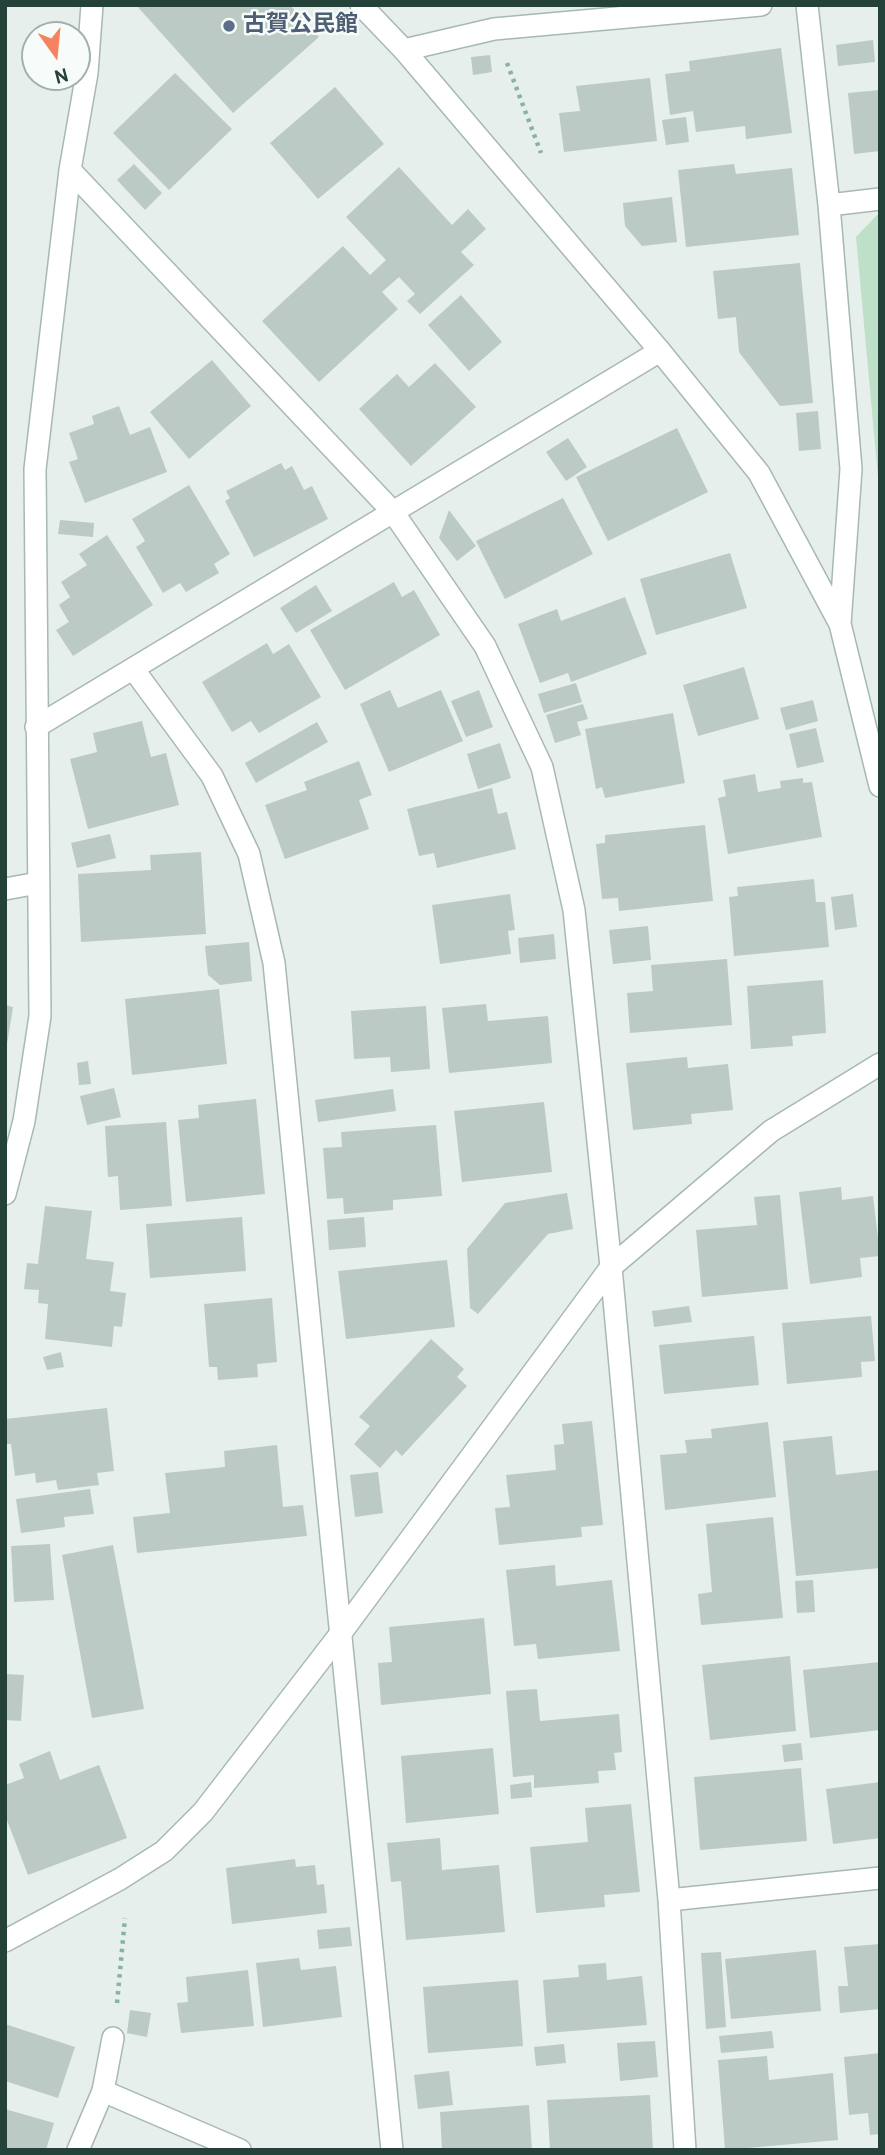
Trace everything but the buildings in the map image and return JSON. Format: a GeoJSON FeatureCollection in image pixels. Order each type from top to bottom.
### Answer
{"type":"FeatureCollection","features":[{"type":"Feature","properties":{"kind":"street"},"geometry":{"type":"LineString","coordinates":[[5,1194],[24,1121],[40,1016],[35,468],[70,170],[87,73],[92,5]]}},
{"type":"Feature","properties":{"kind":"street"},"geometry":{"type":"LineString","coordinates":[[361,5],[404,50],[660,351],[759,473],[840,624],[880,786]]}},
{"type":"Feature","properties":{"kind":"street"},"geometry":{"type":"LineString","coordinates":[[404,50],[494,29],[761,5]]}},
{"type":"Feature","properties":{"kind":"street"},"geometry":{"type":"LineString","coordinates":[[807,5],[829,205],[851,469],[840,624]]}},
{"type":"Feature","properties":{"kind":"street"},"geometry":{"type":"LineString","coordinates":[[70,170],[393,512],[485,646],[542,767],[573,910],[611,1267],[669,1900],[685,2150]]}},
{"type":"Feature","properties":{"kind":"street"},"geometry":{"type":"LineString","coordinates":[[829,205],[880,199]]}},
{"type":"Feature","properties":{"kind":"street"},"geometry":{"type":"LineString","coordinates":[[36,727],[660,351]]}},
{"type":"Feature","properties":{"kind":"street"},"geometry":{"type":"LineString","coordinates":[[134,670],[212,776],[250,854],[274,963],[392,2150]]}},
{"type":"Feature","properties":{"kind":"street"},"geometry":{"type":"LineString","coordinates":[[5,889],[37,883]]}},
{"type":"Feature","properties":{"kind":"street"},"geometry":{"type":"LineString","coordinates":[[5,1941],[164,1852],[204,1812],[341,1633],[611,1267],[771,1131],[880,1064]]}},
{"type":"Feature","properties":{"kind":"street"},"geometry":{"type":"LineString","coordinates":[[669,1900],[880,1878]]}},
{"type":"Feature","properties":{"kind":"street"},"geometry":{"type":"LineString","coordinates":[[78,2150],[103,2091],[113,2038]]}},
{"type":"Feature","properties":{"kind":"street"},"geometry":{"type":"LineString","coordinates":[[103,2091],[240,2150]]}},
{"type":"Feature","properties":{"kind":"path"},"geometry":{"type":"LineString","coordinates":[[494,29],[545,163]]}},
{"type":"Feature","properties":{"kind":"path"},"geometry":{"type":"LineString","coordinates":[[113,2038],[127,1904],[120,1879]]}},
{"type":"Feature","properties":{"kind":"green space"},"geometry":{"type":"Polygon","coordinates":[[[880,215],[880,499],[856,237],[880,215]]]}},
{"type":"Feature","properties":{"kind":"place","name":"古賀公民館"},"geometry":{"type":"Point","coordinates":[229,26]}}]}
